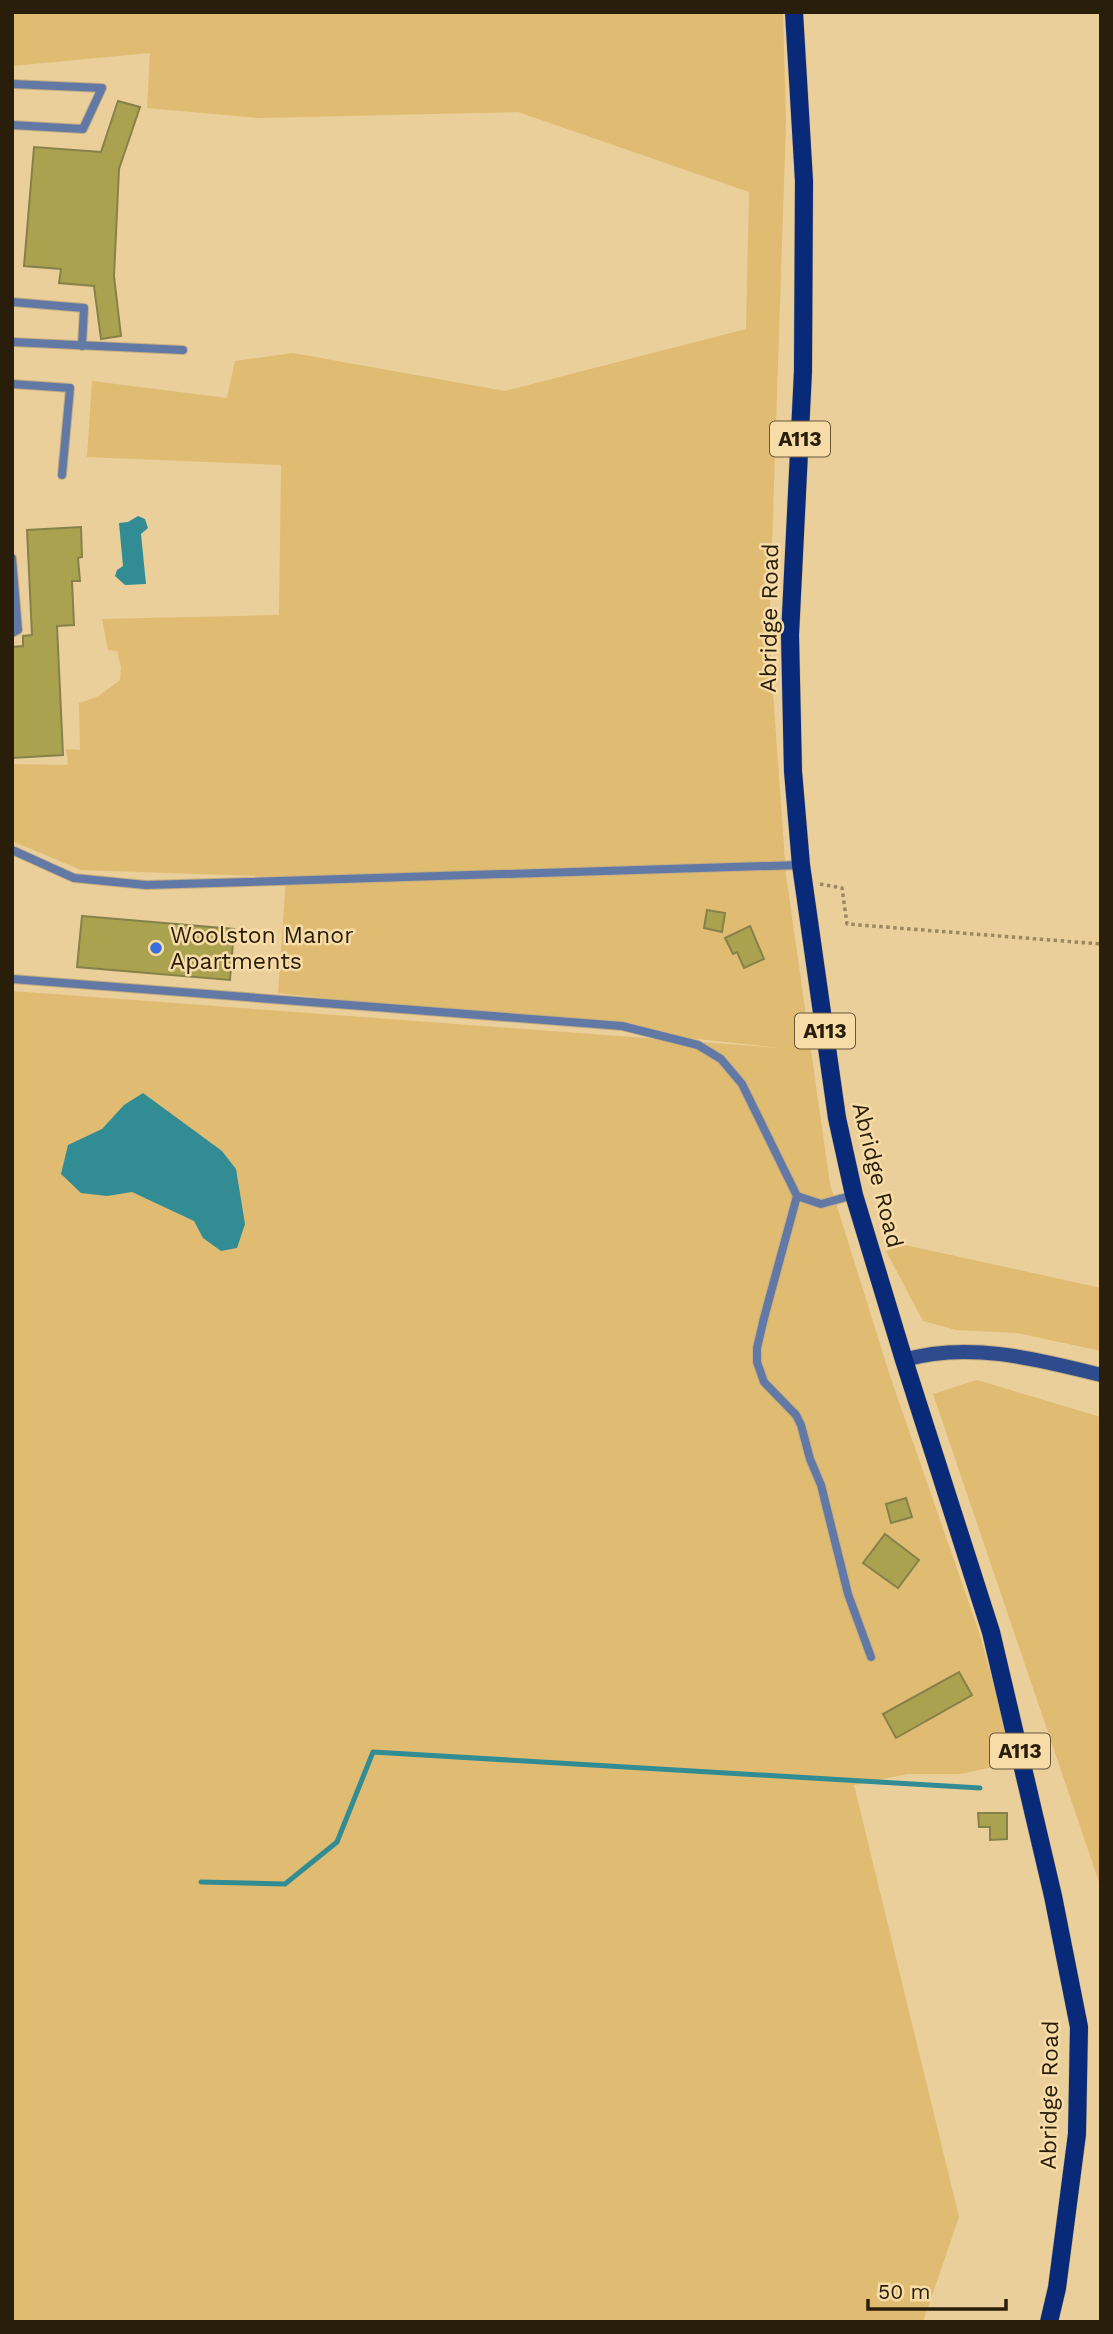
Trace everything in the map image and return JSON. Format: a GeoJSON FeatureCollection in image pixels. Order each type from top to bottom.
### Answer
{"type":"FeatureCollection","features":[{"type":"Feature","properties":{"kind":"main road","name":"Abridge Road"},"geometry":{"type":"LineString","coordinates":[[794,12],[804,208],[803,371],[790,635],[793,771],[802,872],[837,1118],[854,1195],[991,1632],[1051,1884],[1079,2027],[1077,2134],[1057,2288],[1049,2322]]}},
{"type":"Feature","properties":{"kind":"street"},"geometry":{"type":"LineString","coordinates":[[904,1360],[941,1352],[978,1352],[1045,1361],[1101,1375]]}},
{"type":"Feature","properties":{"kind":"lane"},"geometry":{"type":"LineString","coordinates":[[12,84],[103,89],[83,129],[12,125]]}},
{"type":"Feature","properties":{"kind":"lane"},"geometry":{"type":"LineString","coordinates":[[12,302],[85,309],[82,346]]}},
{"type":"Feature","properties":{"kind":"lane"},"geometry":{"type":"LineString","coordinates":[[12,342],[183,350]]}},
{"type":"Feature","properties":{"kind":"lane"},"geometry":{"type":"LineString","coordinates":[[12,384],[70,388],[62,475]]}},
{"type":"Feature","properties":{"kind":"lane"},"geometry":{"type":"LineString","coordinates":[[12,558],[18,630],[12,633]]}},
{"type":"Feature","properties":{"kind":"lane"},"geometry":{"type":"LineString","coordinates":[[12,849],[74,878],[146,885],[802,872]]}},
{"type":"Feature","properties":{"kind":"lane"},"geometry":{"type":"LineString","coordinates":[[12,979],[622,1026],[698,1045],[721,1059],[742,1084],[797,1196],[764,1318],[757,1348],[757,1362],[764,1382],[796,1415],[801,1425],[810,1459],[821,1485],[848,1594],[871,1657]]}},
{"type":"Feature","properties":{"kind":"lane"},"geometry":{"type":"LineString","coordinates":[[797,1196],[821,1205],[854,1195]]}},
{"type":"Feature","properties":{"kind":"path"},"geometry":{"type":"LineString","coordinates":[[802,872],[842,888],[847,925],[1101,944]]}},
{"type":"Feature","properties":{"kind":"shaded area"},"geometry":{"type":"Polygon","coordinates":[[[12,12],[783,12],[786,123],[769,635],[786,875],[830,1184],[890,1376],[979,1632],[1015,1762],[961,1774],[908,1774],[854,1785],[959,2217],[923,2322],[12,2322],[12,991],[780,1048],[278,993],[286,877],[81,870],[12,841],[12,764],[68,765],[66,749],[80,750],[79,703],[97,697],[120,680],[121,667],[117,651],[108,650],[102,619],[279,615],[281,465],[87,457],[92,381],[227,398],[235,361],[293,353],[505,391],[746,329],[749,192],[518,112],[259,118],[147,108],[150,53],[12,66],[12,12]]]}},
{"type":"Feature","properties":{"kind":"shaded area"},"geometry":{"type":"Polygon","coordinates":[[[905,1245],[1101,1288],[1101,1351],[1017,1333],[956,1330],[923,1321],[886,1251],[905,1245]]]}},
{"type":"Feature","properties":{"kind":"shaded area"},"geometry":{"type":"Polygon","coordinates":[[[977,1380],[1101,1417],[1101,1888],[933,1394],[977,1380]]]}},
{"type":"Feature","properties":{"kind":"water"},"geometry":{"type":"Polygon","coordinates":[[[138,516],[145,519],[148,528],[141,534],[146,584],[125,585],[115,576],[117,570],[123,566],[119,523],[128,522],[138,516]]]}},
{"type":"Feature","properties":{"kind":"water"},"geometry":{"type":"Polygon","coordinates":[[[143,1093],[222,1151],[236,1169],[245,1224],[237,1248],[221,1251],[203,1238],[194,1221],[132,1192],[107,1196],[81,1193],[61,1174],[68,1145],[102,1129],[124,1105],[143,1093]]]}},
{"type":"Feature","properties":{"kind":"building"},"geometry":{"type":"Polygon","coordinates":[[[118,101],[140,107],[119,169],[114,276],[121,336],[101,339],[94,286],[59,283],[61,269],[24,266],[34,147],[101,152],[118,101]]]}},
{"type":"Feature","properties":{"kind":"building"},"geometry":{"type":"Polygon","coordinates":[[[81,527],[82,557],[78,558],[80,581],[72,581],[74,625],[57,626],[63,755],[12,758],[12,647],[23,646],[23,636],[32,635],[27,530],[81,527]]]}},
{"type":"Feature","properties":{"kind":"building"},"geometry":{"type":"Polygon","coordinates":[[[707,910],[725,913],[722,932],[704,928],[707,910]]]}},
{"type":"Feature","properties":{"kind":"building","name":"Woolston Manor Apartments"},"geometry":{"type":"Polygon","coordinates":[[[82,916],[234,929],[230,980],[77,967],[82,916]]]}},
{"type":"Feature","properties":{"kind":"building"},"geometry":{"type":"Polygon","coordinates":[[[750,926],[764,959],[744,968],[737,952],[733,954],[725,938],[750,926]]]}},
{"type":"Feature","properties":{"kind":"building"},"geometry":{"type":"Polygon","coordinates":[[[906,1498],[912,1517],[891,1523],[886,1504],[906,1498]]]}},
{"type":"Feature","properties":{"kind":"building"},"geometry":{"type":"Polygon","coordinates":[[[885,1534],[919,1560],[898,1588],[863,1563],[885,1534]]]}},
{"type":"Feature","properties":{"kind":"building"},"geometry":{"type":"Polygon","coordinates":[[[959,1672],[972,1695],[896,1738],[883,1714],[959,1672]]]}},
{"type":"Feature","properties":{"kind":"building"},"geometry":{"type":"Polygon","coordinates":[[[978,1813],[1007,1813],[1007,1839],[990,1840],[990,1827],[979,1827],[978,1813]]]}},
{"type":"Feature","properties":{"kind":"waterway"},"geometry":{"type":"LineString","coordinates":[[201,1882],[285,1884],[337,1842],[373,1752],[980,1788]]}},
{"type":"Feature","properties":{"kind":"place","name":"Woolston Manor Apartments"},"geometry":{"type":"Point","coordinates":[156,948]}}]}
